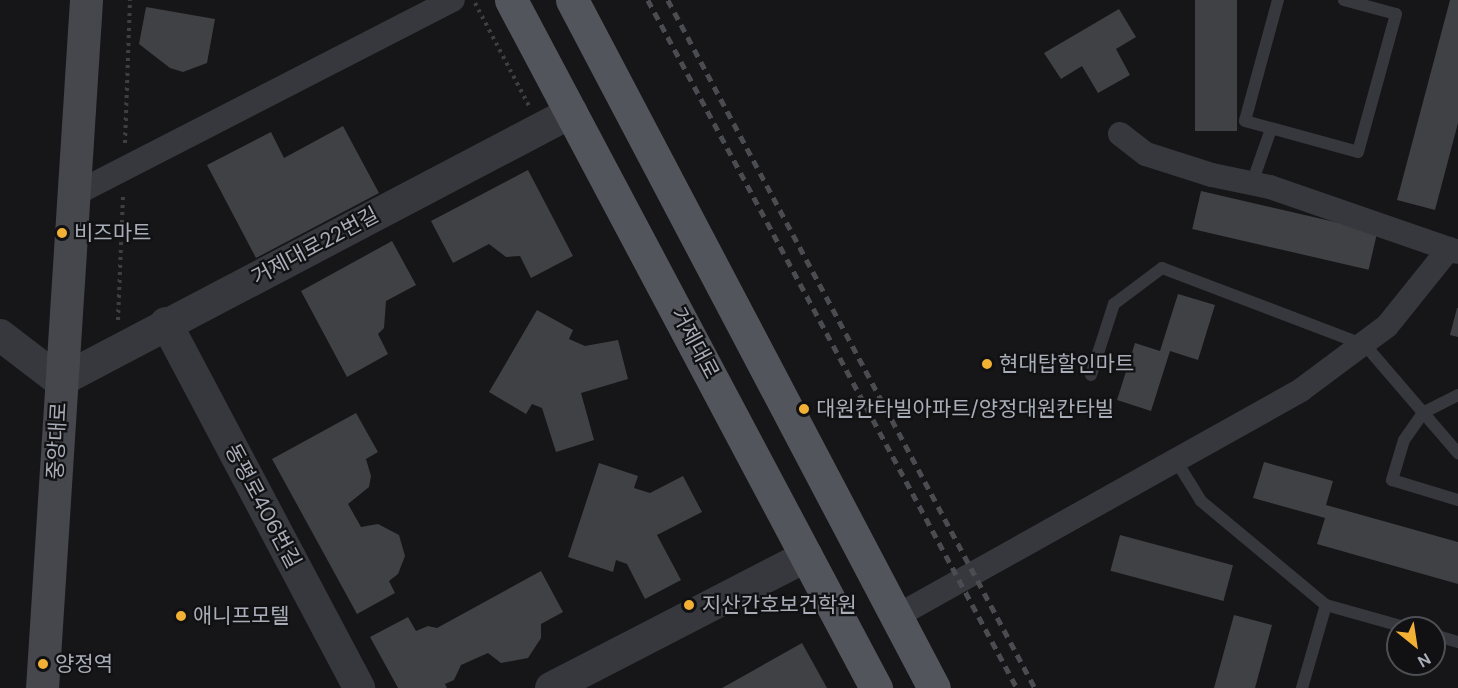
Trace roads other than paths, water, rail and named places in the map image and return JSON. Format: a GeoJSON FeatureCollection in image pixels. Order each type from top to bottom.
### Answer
{"type":"FeatureCollection","features":[{"type":"Feature","properties":{"kind":"main road","name":"중앙대로"},"geometry":{"type":"LineString","coordinates":[[42,688],[86,0]]}},
{"type":"Feature","properties":{"kind":"main road","name":"거제대로"},"geometry":{"type":"LineString","coordinates":[[511,0],[876,688]]}},
{"type":"Feature","properties":{"kind":"main road"},"geometry":{"type":"LineString","coordinates":[[572,0],[934,688]]}},
{"type":"Feature","properties":{"kind":"street"},"geometry":{"type":"LineString","coordinates":[[73,195],[453,0]]}},
{"type":"Feature","properties":{"kind":"street","name":"거제대로22번길"},"geometry":{"type":"LineString","coordinates":[[60,381],[166,323],[572,112]]}},
{"type":"Feature","properties":{"kind":"street"},"geometry":{"type":"LineString","coordinates":[[897,616],[1301,390],[1365,345],[1387,326],[1453,250],[1365,218],[1252,183],[1146,154],[1120,134]]}},
{"type":"Feature","properties":{"kind":"street","name":"동평로406번길"},"geometry":{"type":"LineString","coordinates":[[166,323],[359,688]]}},
{"type":"Feature","properties":{"kind":"street"},"geometry":{"type":"LineString","coordinates":[[0,335],[60,381]]}},
{"type":"Feature","properties":{"kind":"street"},"geometry":{"type":"LineString","coordinates":[[551,688],[591,679],[807,556]]}},
{"type":"Feature","properties":{"kind":"lane"},"geometry":{"type":"LineString","coordinates":[[1278,0],[1245,122],[1358,152],[1396,14],[1344,0]]}},
{"type":"Feature","properties":{"kind":"lane"},"geometry":{"type":"LineString","coordinates":[[1252,183],[1271,129]]}},
{"type":"Feature","properties":{"kind":"lane"},"geometry":{"type":"LineString","coordinates":[[1091,375],[1114,304],[1162,268],[1365,345],[1458,453]]}},
{"type":"Feature","properties":{"kind":"lane"},"geometry":{"type":"LineString","coordinates":[[1458,395],[1423,413],[1404,440],[1392,480],[1458,500]]}},
{"type":"Feature","properties":{"kind":"lane"},"geometry":{"type":"LineString","coordinates":[[1175,459],[1201,501],[1326,605],[1386,622]]}},
{"type":"Feature","properties":{"kind":"lane"},"geometry":{"type":"LineString","coordinates":[[1302,688],[1326,605]]}},
{"type":"Feature","properties":{"kind":"railway"},"geometry":{"type":"LineString","coordinates":[[648,0],[1017,688]]}},
{"type":"Feature","properties":{"kind":"railway"},"geometry":{"type":"LineString","coordinates":[[668,0],[1035,688]]}},
{"type":"Feature","properties":{"kind":"place","name":"비즈마트"},"geometry":{"type":"Point","coordinates":[62,233]}},
{"type":"Feature","properties":{"kind":"place","name":"현대탑할인마트"},"geometry":{"type":"Point","coordinates":[987,364]}},
{"type":"Feature","properties":{"kind":"place","name":"대원칸타빌아파트/양정대원칸타빌"},"geometry":{"type":"Point","coordinates":[804,409]}},
{"type":"Feature","properties":{"kind":"place","name":"지산간호보건학원"},"geometry":{"type":"Point","coordinates":[689,605]}},
{"type":"Feature","properties":{"kind":"place","name":"애니프모텔"},"geometry":{"type":"Point","coordinates":[181,616]}},
{"type":"Feature","properties":{"kind":"place","name":"양정역"},"geometry":{"type":"Point","coordinates":[43,664]}}]}
